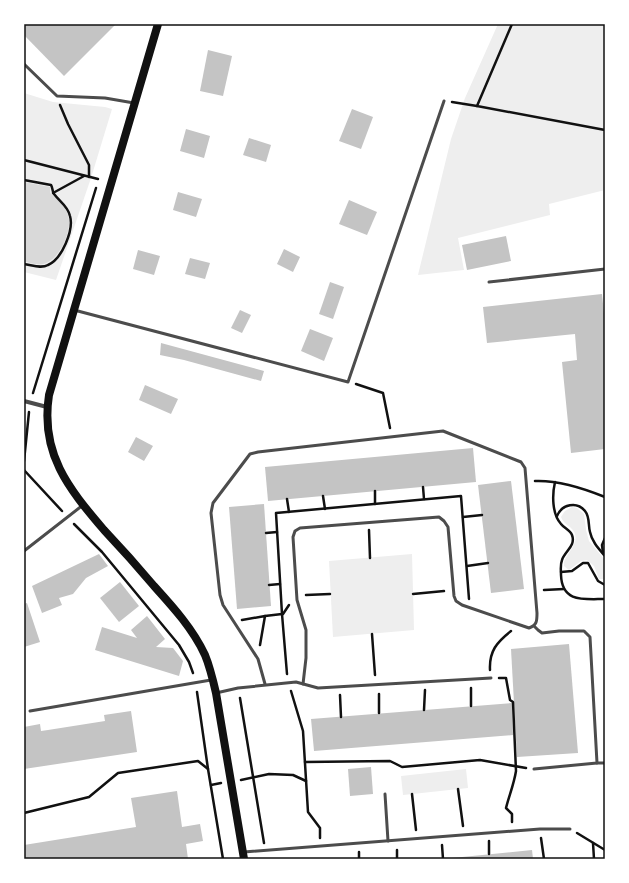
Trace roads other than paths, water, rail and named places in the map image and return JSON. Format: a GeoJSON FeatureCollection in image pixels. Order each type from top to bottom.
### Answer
{"type":"FeatureCollection","features":[{"type":"Feature","properties":{"kind":"main road"},"geometry":{"type":"LineString","coordinates":[[158,24],[49,395],[47,406],[47,429],[56,463],[68,485],[83,506],[182,620],[205,654],[216,693],[243,856]]}},
{"type":"Feature","properties":{"kind":"street"},"geometry":{"type":"LineString","coordinates":[[24,401],[47,406]]}},
{"type":"Feature","properties":{"kind":"lane"},"geometry":{"type":"LineString","coordinates":[[24,64],[57,96],[105,98],[134,103]]}},
{"type":"Feature","properties":{"kind":"lane"},"geometry":{"type":"LineString","coordinates":[[73,310],[348,382],[444,101]]}},
{"type":"Feature","properties":{"kind":"lane"},"geometry":{"type":"LineString","coordinates":[[489,282],[605,269]]}},
{"type":"Feature","properties":{"kind":"lane"},"geometry":{"type":"LineString","coordinates":[[265,684],[258,659],[223,605],[220,595],[210,510],[213,503],[248,456],[252,453],[258,452],[446,432],[518,459],[524,466],[526,481],[537,621],[534,626],[529,628],[522,626],[462,605],[456,601],[454,596],[448,527],[442,519],[436,516],[300,528],[295,531],[293,537],[297,600],[306,630],[306,658],[303,684]]}},
{"type":"Feature","properties":{"kind":"lane"},"geometry":{"type":"LineString","coordinates":[[24,551],[83,506]]}},
{"type":"Feature","properties":{"kind":"lane"},"geometry":{"type":"LineString","coordinates":[[534,626],[542,633],[584,631],[590,637],[597,763]]}},
{"type":"Feature","properties":{"kind":"lane"},"geometry":{"type":"LineString","coordinates":[[216,693],[238,688],[288,682],[296,682],[318,688],[490,678]]}},
{"type":"Feature","properties":{"kind":"lane"},"geometry":{"type":"LineString","coordinates":[[30,711],[213,679]]}},
{"type":"Feature","properties":{"kind":"lane"},"geometry":{"type":"LineString","coordinates":[[534,769],[605,763]]}},
{"type":"Feature","properties":{"kind":"lane"},"geometry":{"type":"LineString","coordinates":[[385,794],[388,841]]}},
{"type":"Feature","properties":{"kind":"lane"},"geometry":{"type":"LineString","coordinates":[[243,856],[265,850],[540,829],[570,829]]}}]}
